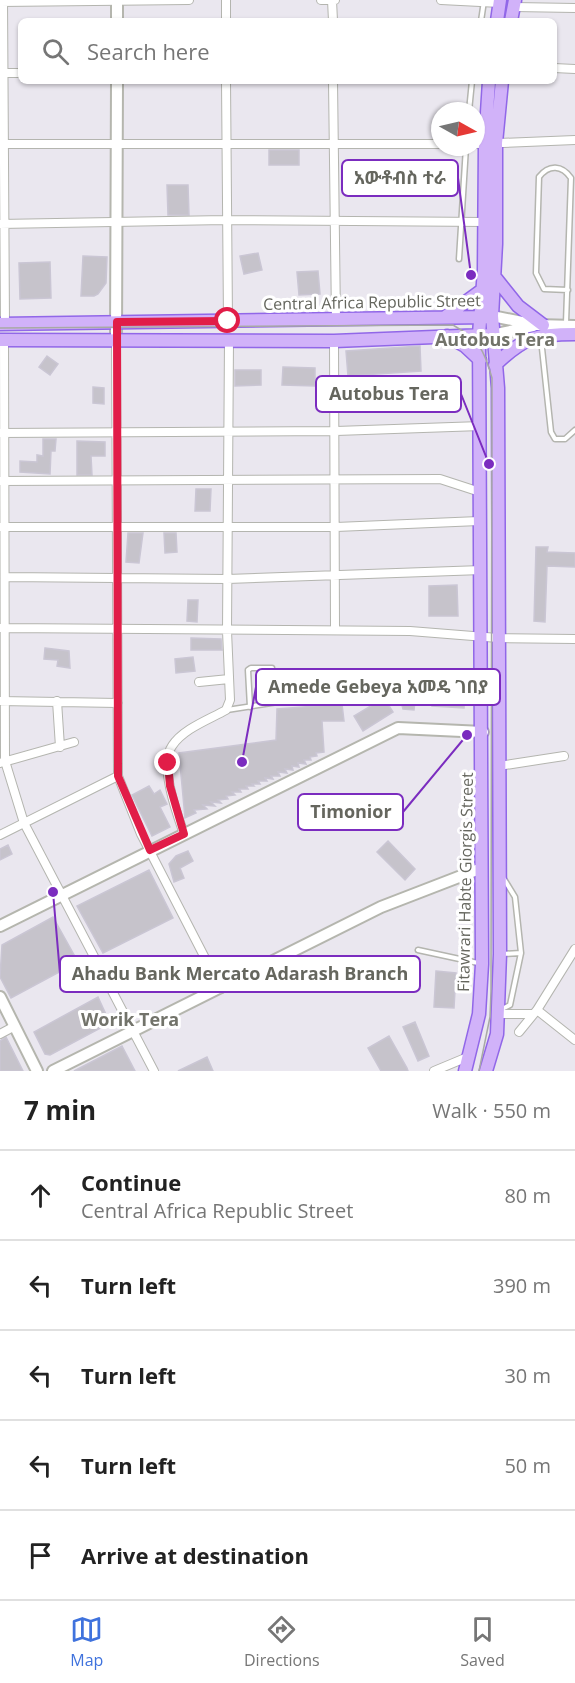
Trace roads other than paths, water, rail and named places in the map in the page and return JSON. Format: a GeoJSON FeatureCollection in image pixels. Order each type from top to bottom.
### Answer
{"type":"FeatureCollection","features":[{"type":"Feature","properties":{"kind":"main road"},"geometry":{"type":"LineString","coordinates":[[497,18],[500,2]]}},
{"type":"Feature","properties":{"kind":"main road","name":"Fitawrari Habte Giorgis Street"},"geometry":{"type":"LineString","coordinates":[[465,1071],[479,1014],[482,964],[483,732],[482,570],[479,522],[481,426],[479,334],[486,317],[482,290],[489,84]]}},
{"type":"Feature","properties":{"kind":"main road"},"geometry":{"type":"LineString","coordinates":[[486,1071],[495,1042],[498,1012],[501,875],[498,638],[500,557],[495,365],[492,335],[486,317],[494,276],[486,144],[501,84]]}},
{"type":"Feature","properties":{"kind":"main road"},"geometry":{"type":"LineString","coordinates":[[494,276],[518,306],[540,328]]}},
{"type":"Feature","properties":{"kind":"main road"},"geometry":{"type":"LineString","coordinates":[[444,317],[482,290]]}},
{"type":"Feature","properties":{"kind":"main road","name":"Central Africa Republic Street"},"geometry":{"type":"LineString","coordinates":[[3,324],[486,317]]}},
{"type":"Feature","properties":{"kind":"main road"},"geometry":{"type":"LineString","coordinates":[[495,365],[540,328],[572,328]]}},
{"type":"Feature","properties":{"kind":"main road","name":"Central Africa Republic Street"},"geometry":{"type":"LineString","coordinates":[[2,340],[116,338],[334,341],[492,335]]}},
{"type":"Feature","properties":{"kind":"main road"},"geometry":{"type":"LineString","coordinates":[[446,336],[465,346],[480,360]]}},
{"type":"Feature","properties":{"kind":"street"},"geometry":{"type":"LineString","coordinates":[[3,324],[2,1],[189,0]]}},
{"type":"Feature","properties":{"kind":"street"},"geometry":{"type":"LineString","coordinates":[[226,0],[226,18]]}},
{"type":"Feature","properties":{"kind":"street"},"geometry":{"type":"LineString","coordinates":[[321,0],[333,0],[333,18]]}},
{"type":"Feature","properties":{"kind":"street"},"geometry":{"type":"LineString","coordinates":[[441,0],[500,2]]}},
{"type":"Feature","properties":{"kind":"street"},"geometry":{"type":"LineString","coordinates":[[117,1],[117,18]]}},
{"type":"Feature","properties":{"kind":"street"},"geometry":{"type":"LineString","coordinates":[[514,4],[575,8]]}},
{"type":"Feature","properties":{"kind":"street"},"geometry":{"type":"LineString","coordinates":[[557,69],[575,69]]}},
{"type":"Feature","properties":{"kind":"street"},"geometry":{"type":"LineString","coordinates":[[2,73],[18,72]]}},
{"type":"Feature","properties":{"kind":"street"},"geometry":{"type":"LineString","coordinates":[[117,84],[118,776],[150,850],[221,989]]}},
{"type":"Feature","properties":{"kind":"street"},"geometry":{"type":"LineString","coordinates":[[226,84],[225,220],[228,321]]}},
{"type":"Feature","properties":{"kind":"street"},"geometry":{"type":"LineString","coordinates":[[333,84],[336,320]]}},
{"type":"Feature","properties":{"kind":"street"},"geometry":{"type":"LineString","coordinates":[[486,144],[575,140]]}},
{"type":"Feature","properties":{"kind":"street"},"geometry":{"type":"LineString","coordinates":[[2,144],[431,144]]}},
{"type":"Feature","properties":{"kind":"street"},"geometry":{"type":"LineString","coordinates":[[2,224],[225,220],[486,222]]}},
{"type":"Feature","properties":{"kind":"street"},"geometry":{"type":"LineString","coordinates":[[486,317],[540,328]]}},
{"type":"Feature","properties":{"kind":"street"},"geometry":{"type":"LineString","coordinates":[[492,335],[540,328]]}},
{"type":"Feature","properties":{"kind":"street"},"geometry":{"type":"LineString","coordinates":[[2,340],[5,577],[2,628],[3,762],[24,823],[154,1071]]}},
{"type":"Feature","properties":{"kind":"street"},"geometry":{"type":"LineString","coordinates":[[184,834],[170,786],[169,753],[181,736],[226,710],[230,700],[227,631],[229,340]]}},
{"type":"Feature","properties":{"kind":"street"},"geometry":{"type":"LineString","coordinates":[[334,341],[335,630]]}},
{"type":"Feature","properties":{"kind":"street"},"geometry":{"type":"LineString","coordinates":[[3,433],[116,430],[336,431],[481,426]]}},
{"type":"Feature","properties":{"kind":"street"},"geometry":{"type":"LineString","coordinates":[[3,481],[440,479],[480,492]]}},
{"type":"Feature","properties":{"kind":"street"},"geometry":{"type":"LineString","coordinates":[[3,527],[336,527],[479,522]]}},
{"type":"Feature","properties":{"kind":"street"},"geometry":{"type":"LineString","coordinates":[[5,577],[227,579],[336,577],[482,570]]}},
{"type":"Feature","properties":{"kind":"street"},"geometry":{"type":"LineString","coordinates":[[2,628],[335,630],[482,635],[498,638],[575,639]]}},
{"type":"Feature","properties":{"kind":"street"},"geometry":{"type":"LineString","coordinates":[[200,682],[229,679]]}},
{"type":"Feature","properties":{"kind":"street"},"geometry":{"type":"LineString","coordinates":[[2,701],[118,703]]}},
{"type":"Feature","properties":{"kind":"street"},"geometry":{"type":"LineString","coordinates":[[57,701],[60,747]]}},
{"type":"Feature","properties":{"kind":"street"},"geometry":{"type":"LineString","coordinates":[[0,926],[398,728],[483,732]]}},
{"type":"Feature","properties":{"kind":"street"},"geometry":{"type":"LineString","coordinates":[[3,762],[74,742]]}},
{"type":"Feature","properties":{"kind":"street"},"geometry":{"type":"LineString","coordinates":[[499,766],[564,756]]}},
{"type":"Feature","properties":{"kind":"street"},"geometry":{"type":"LineString","coordinates":[[0,835],[118,776]]}},
{"type":"Feature","properties":{"kind":"street"},"geometry":{"type":"LineString","coordinates":[[53,1071],[381,908],[482,868]]}},
{"type":"Feature","properties":{"kind":"street"},"geometry":{"type":"LineString","coordinates":[[519,1032],[535,1012],[575,949]]}},
{"type":"Feature","properties":{"kind":"street"},"geometry":{"type":"LineString","coordinates":[[1,1000],[37,1071]]}},
{"type":"Feature","properties":{"kind":"street"},"geometry":{"type":"LineString","coordinates":[[498,1012],[535,1012],[575,1040]]}},
{"type":"Feature","properties":{"kind":"street"},"geometry":{"type":"LineString","coordinates":[[0,1034],[15,1026]]}},
{"type":"Feature","properties":{"kind":"street"},"geometry":{"type":"LineString","coordinates":[[434,1071],[470,1056]]}},
{"type":"Feature","properties":{"kind":"lane"},"geometry":{"type":"LineString","coordinates":[[481,18],[484,1]]}},
{"type":"Feature","properties":{"kind":"lane"},"geometry":{"type":"LineString","coordinates":[[471,102],[472,84]]}},
{"type":"Feature","properties":{"kind":"lane"},"geometry":{"type":"LineString","coordinates":[[459,259],[465,156]]}},
{"type":"Feature","properties":{"kind":"lane"},"geometry":{"type":"LineString","coordinates":[[568,290],[544,289],[536,273],[539,177],[548,168],[555,167],[563,169],[571,178],[568,290],[572,328]]}},
{"type":"Feature","properties":{"kind":"lane"},"geometry":{"type":"LineString","coordinates":[[540,328],[551,432],[555,439],[565,439],[575,430]]}},
{"type":"Feature","properties":{"kind":"lane"},"geometry":{"type":"LineString","coordinates":[[250,707],[248,670],[272,668]]}},
{"type":"Feature","properties":{"kind":"lane"},"geometry":{"type":"LineString","coordinates":[[226,710],[310,697]]}},
{"type":"Feature","properties":{"kind":"lane"},"geometry":{"type":"LineString","coordinates":[[498,1012],[510,1005],[521,953],[515,897],[501,875]]}},
{"type":"Feature","properties":{"kind":"lane"},"geometry":{"type":"LineString","coordinates":[[418,950],[482,964]]}},
{"type":"Feature","properties":{"kind":"lane"},"geometry":{"type":"LineString","coordinates":[[500,954],[521,953]]}},
{"type":"Feature","properties":{"kind":"tram line"},"geometry":{"type":"LineString","coordinates":[[0,328],[453,325],[475,341],[483,352],[492,378],[491,991],[490,1017],[479,1071]]}},
{"type":"Feature","properties":{"kind":"place","name":"አውቶብስ ተራ"},"geometry":{"type":"Point","coordinates":[471,275]}},
{"type":"Feature","properties":{"kind":"place","name":"Autobus Tera"},"geometry":{"type":"Point","coordinates":[489,464]}},
{"type":"Feature","properties":{"kind":"place","name":"Timonior"},"geometry":{"type":"Point","coordinates":[467,735]}},
{"type":"Feature","properties":{"kind":"place","name":"Amede Gebeya አመዴ ገበያ"},"geometry":{"type":"Point","coordinates":[242,762]}},
{"type":"Feature","properties":{"kind":"place","name":"Ahadu Bank Mercato Adarash Branch"},"geometry":{"type":"Point","coordinates":[53,892]}},
{"type":"Feature","properties":{"kind":"district","name":"Autobus Tera"},"geometry":{"type":"Point","coordinates":[495,339]}},
{"type":"Feature","properties":{"kind":"district","name":"Worik Tera"},"geometry":{"type":"Point","coordinates":[130,1019]}}]}
